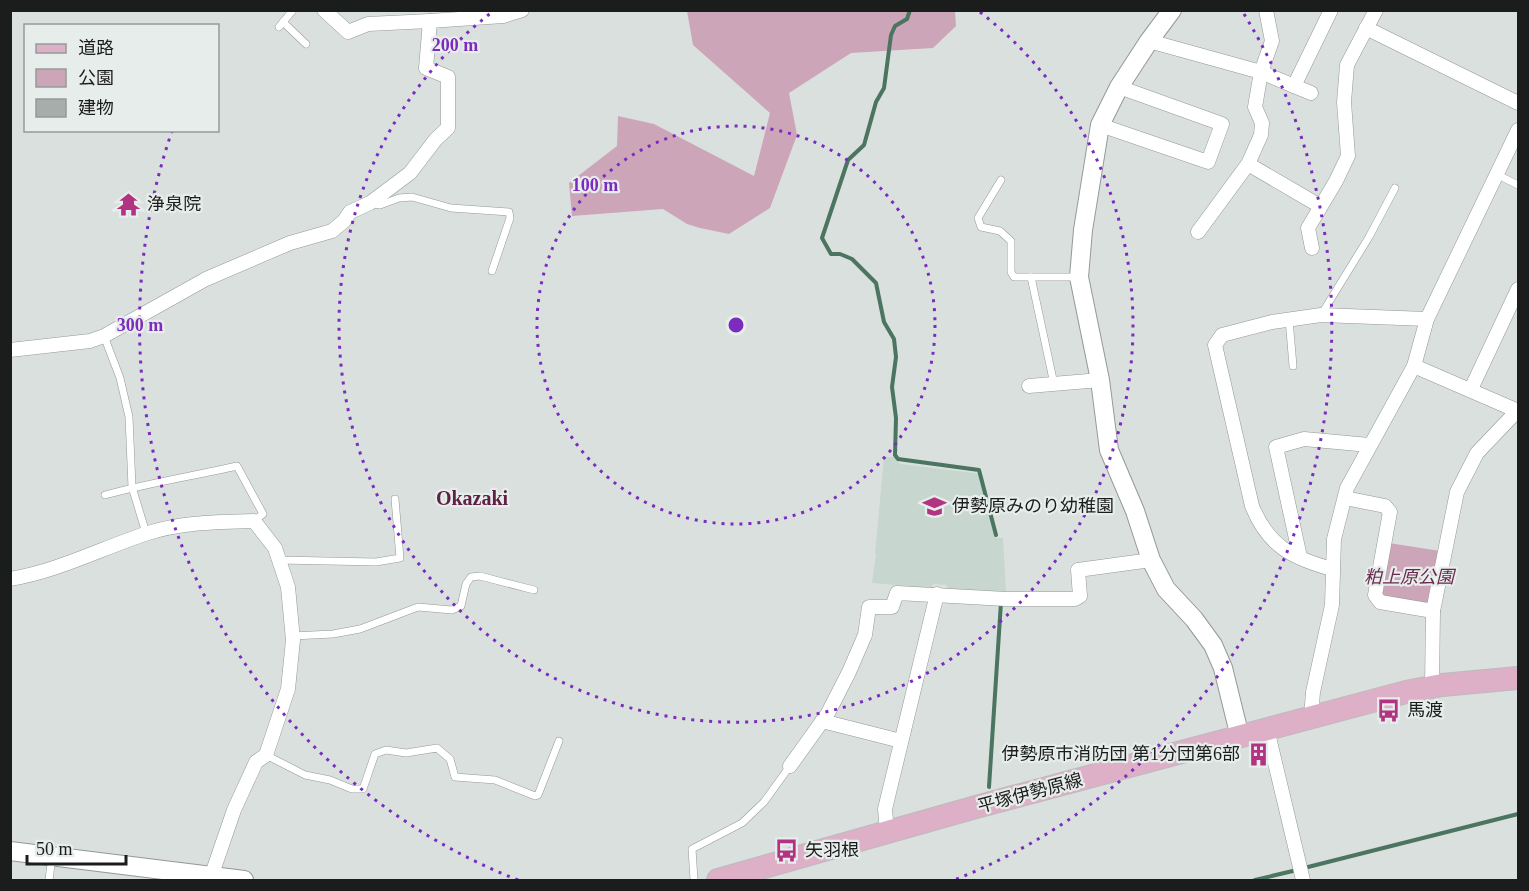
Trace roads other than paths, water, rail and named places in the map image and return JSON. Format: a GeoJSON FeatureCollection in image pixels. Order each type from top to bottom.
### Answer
{"type":"FeatureCollection","features":[{"type":"Feature","properties":{"kind":"main road","name":"平塚伊勢原線"},"geometry":{"type":"LineString","coordinates":[[718,880],[1311,717],[1432,687],[1518,678]]}},
{"type":"Feature","properties":{"kind":"street"},"geometry":{"type":"LineString","coordinates":[[324,10],[348,32],[368,24],[503,16],[522,10]]}},
{"type":"Feature","properties":{"kind":"street"},"geometry":{"type":"LineString","coordinates":[[1172,10],[1119,87],[1100,125],[1083,230],[1079,277],[1100,380],[1109,450],[1135,511],[1151,560],[1166,589],[1194,619],[1213,645],[1223,668],[1240,737]]}},
{"type":"Feature","properties":{"kind":"street"},"geometry":{"type":"LineString","coordinates":[[1198,232],[1248,164],[1261,135],[1262,123],[1255,107],[1261,72],[1272,41],[1266,10]]}},
{"type":"Feature","properties":{"kind":"street"},"geometry":{"type":"LineString","coordinates":[[1294,86],[1331,10]]}},
{"type":"Feature","properties":{"kind":"street"},"geometry":{"type":"LineString","coordinates":[[1312,248],[1308,228],[1348,156],[1344,102],[1347,65],[1376,10]]}},
{"type":"Feature","properties":{"kind":"street"},"geometry":{"type":"LineString","coordinates":[[10,350],[90,341],[104,336],[206,279],[290,243],[332,231],[344,221],[350,212],[370,203],[410,173],[436,139],[448,128],[448,77],[426,68],[430,21]]}},
{"type":"Feature","properties":{"kind":"street"},"geometry":{"type":"LineString","coordinates":[[1366,28],[1518,103]]}},
{"type":"Feature","properties":{"kind":"street"},"geometry":{"type":"LineString","coordinates":[[1149,41],[1261,72],[1311,93]]}},
{"type":"Feature","properties":{"kind":"street"},"geometry":{"type":"LineString","coordinates":[[1100,125],[1208,162],[1222,124],[1119,87]]}},
{"type":"Feature","properties":{"kind":"street"},"geometry":{"type":"LineString","coordinates":[[1311,717],[1313,692],[1332,605],[1334,539],[1347,488],[1414,366],[1427,319],[1517,135]]}},
{"type":"Feature","properties":{"kind":"street"},"geometry":{"type":"LineString","coordinates":[[1248,164],[1320,206]]}},
{"type":"Feature","properties":{"kind":"street"},"geometry":{"type":"LineString","coordinates":[[1471,389],[1512,320],[1518,290]]}},
{"type":"Feature","properties":{"kind":"street"},"geometry":{"type":"LineString","coordinates":[[1332,569],[1309,563],[1275,544],[1260,525],[1252,506],[1215,345],[1222,335],[1290,319],[1321,315],[1427,319]]}},
{"type":"Feature","properties":{"kind":"street"},"geometry":{"type":"LineString","coordinates":[[1414,366],[1518,411],[1477,453],[1457,492],[1433,611],[1432,687]]}},
{"type":"Feature","properties":{"kind":"street"},"geometry":{"type":"LineString","coordinates":[[1029,386],[1100,380]]}},
{"type":"Feature","properties":{"kind":"street"},"geometry":{"type":"LineString","coordinates":[[1300,557],[1276,447],[1304,439],[1369,445]]}},
{"type":"Feature","properties":{"kind":"street"},"geometry":{"type":"LineString","coordinates":[[1345,498],[1385,506],[1390,512],[1377,599],[1380,602],[1433,611]]}},
{"type":"Feature","properties":{"kind":"street"},"geometry":{"type":"LineString","coordinates":[[10,579],[36,575],[147,533],[182,524],[254,521],[275,548],[288,587],[292,636],[288,689],[266,755],[256,762],[234,810],[211,876]]}},
{"type":"Feature","properties":{"kind":"street"},"geometry":{"type":"LineString","coordinates":[[790,766],[822,721],[849,672],[865,635],[869,607],[892,607],[897,593],[1006,599],[1075,599],[1080,596],[1078,570],[1151,560]]}},
{"type":"Feature","properties":{"kind":"street"},"geometry":{"type":"LineString","coordinates":[[887,832],[885,809],[937,594]]}},
{"type":"Feature","properties":{"kind":"street"},"geometry":{"type":"LineString","coordinates":[[822,721],[901,741]]}},
{"type":"Feature","properties":{"kind":"street"},"geometry":{"type":"LineString","coordinates":[[1267,729],[1303,880]]}},
{"type":"Feature","properties":{"kind":"street"},"geometry":{"type":"LineString","coordinates":[[10,851],[244,880]]}},
{"type":"Feature","properties":{"kind":"lane"},"geometry":{"type":"LineString","coordinates":[[293,10],[281,24],[306,44]]}},
{"type":"Feature","properties":{"kind":"lane"},"geometry":{"type":"LineString","coordinates":[[1498,175],[1518,185]]}},
{"type":"Feature","properties":{"kind":"lane"},"geometry":{"type":"LineString","coordinates":[[1001,180],[978,219],[981,227],[1000,231],[1011,241],[1011,272],[1014,277],[1079,277]]}},
{"type":"Feature","properties":{"kind":"lane"},"geometry":{"type":"LineString","coordinates":[[1321,315],[1369,237],[1395,188]]}},
{"type":"Feature","properties":{"kind":"lane"},"geometry":{"type":"LineString","coordinates":[[370,203],[380,205],[399,198],[412,198],[451,208],[509,212],[510,218],[492,271]]}},
{"type":"Feature","properties":{"kind":"lane"},"geometry":{"type":"LineString","coordinates":[[1031,277],[1054,384]]}},
{"type":"Feature","properties":{"kind":"lane"},"geometry":{"type":"LineString","coordinates":[[1290,319],[1293,366]]}},
{"type":"Feature","properties":{"kind":"lane"},"geometry":{"type":"LineString","coordinates":[[104,336],[120,378],[129,417],[132,488],[147,533]]}},
{"type":"Feature","properties":{"kind":"lane"},"geometry":{"type":"LineString","coordinates":[[105,495],[237,466],[263,513],[254,521]]}},
{"type":"Feature","properties":{"kind":"lane"},"geometry":{"type":"LineString","coordinates":[[279,560],[376,562],[400,558],[395,499]]}},
{"type":"Feature","properties":{"kind":"lane"},"geometry":{"type":"LineString","coordinates":[[292,636],[333,634],[360,629],[418,607],[452,610],[461,606],[466,584],[471,577],[480,576],[534,590]]}},
{"type":"Feature","properties":{"kind":"lane"},"geometry":{"type":"LineString","coordinates":[[266,755],[305,775],[330,780],[352,789],[363,789],[375,754],[386,750],[406,753],[437,748],[450,759],[455,777],[501,781],[535,796],[538,795],[559,741]]}},
{"type":"Feature","properties":{"kind":"lane"},"geometry":{"type":"LineString","coordinates":[[694,880],[692,849],[742,823],[764,802],[790,766]]}},
{"type":"Feature","properties":{"kind":"lane"},"geometry":{"type":"LineString","coordinates":[[49,880],[52,856]]}},
{"type":"Feature","properties":{"kind":"waterway"},"geometry":{"type":"LineString","coordinates":[[910,10],[907,19],[895,26],[891,35],[884,88],[876,102],[864,145],[848,160],[822,238],[831,254],[840,254],[852,259],[876,283],[884,322],[894,339],[896,357],[892,387],[896,418],[895,455],[898,459],[979,470],[996,535]]}},
{"type":"Feature","properties":{"kind":"waterway"},"geometry":{"type":"LineString","coordinates":[[989,787],[1001,602]]}},
{"type":"Feature","properties":{"kind":"waterway"},"geometry":{"type":"LineString","coordinates":[[1304,868],[1518,814]]}},
{"type":"Feature","properties":{"kind":"waterway"},"geometry":{"type":"LineString","coordinates":[[1255,880],[1297,870]]}},
{"type":"Feature","properties":{"kind":"place","name":"浄泉院"},"geometry":{"type":"Point","coordinates":[129,204]}},
{"type":"Feature","properties":{"kind":"place","name":"伊勢原みのり幼稚園"},"geometry":{"type":"Point","coordinates":[934,506]}},
{"type":"Feature","properties":{"kind":"place","name":"馬渡"},"geometry":{"type":"Point","coordinates":[1389,710]}},
{"type":"Feature","properties":{"kind":"place","name":"伊勢原市消防団 第1分団第6部"},"geometry":{"type":"Point","coordinates":[1258,754]}},
{"type":"Feature","properties":{"kind":"place","name":"矢羽根"},"geometry":{"type":"Point","coordinates":[787,850]}},
{"type":"Feature","properties":{"kind":"district","name":"Okazaki"},"geometry":{"type":"Point","coordinates":[472,498]}},
{"type":"Feature","properties":{"kind":"park label","name":"粕上原公園"},"geometry":{"type":"Point","coordinates":[1409,577]}}]}
